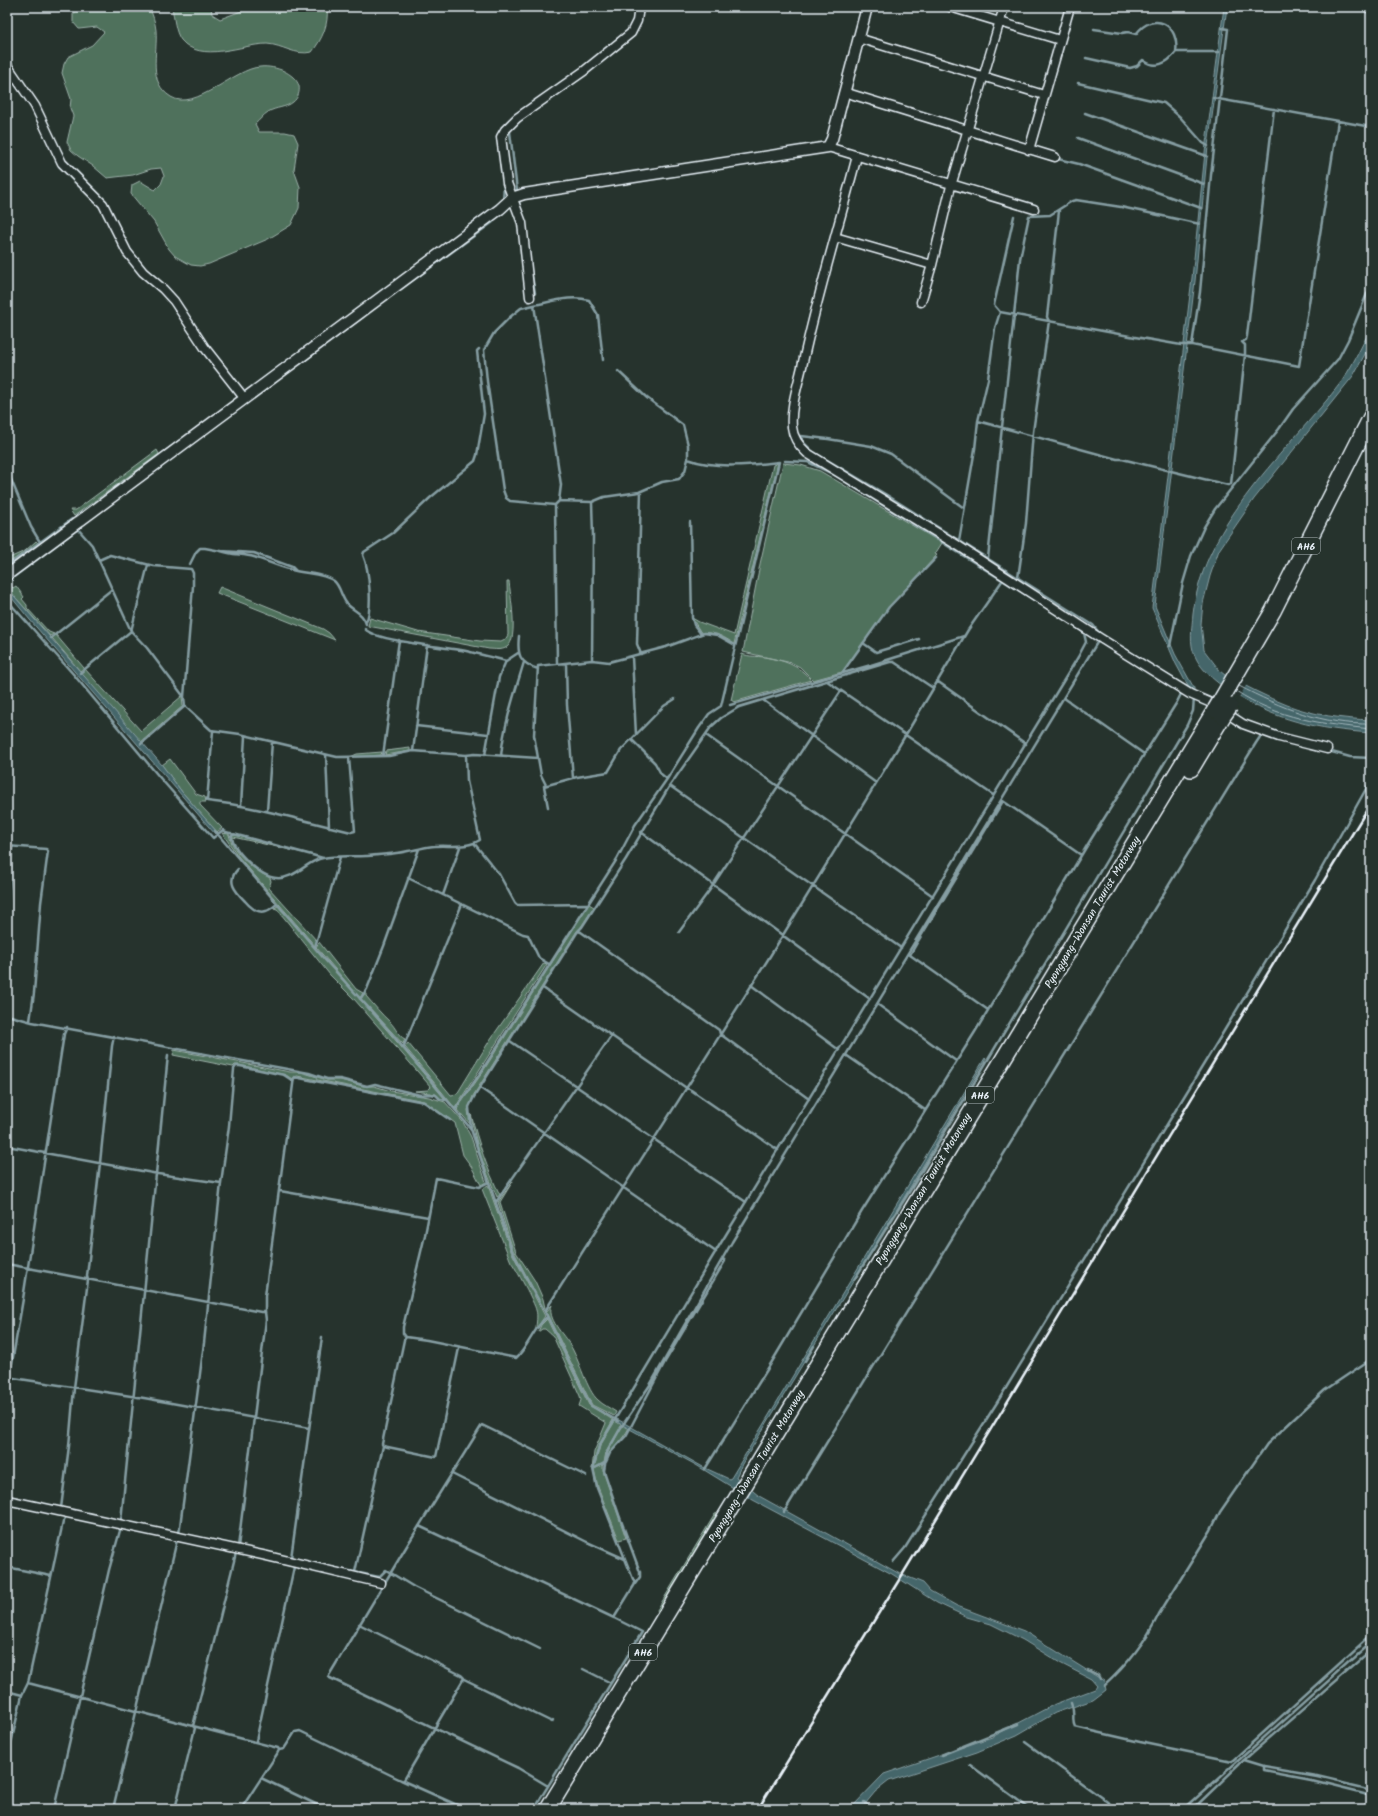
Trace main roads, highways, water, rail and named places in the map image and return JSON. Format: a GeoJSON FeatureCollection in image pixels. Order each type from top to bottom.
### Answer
{"type":"FeatureCollection","features":[{"type":"Feature","properties":{"kind":"highway","name":"Pyongyang–Wonsan Tourist Motorway"},"geometry":{"type":"LineString","coordinates":[[548,1809],[750,1482],[1225,704],[1241,676],[1371,416]]}},
{"type":"Feature","properties":{"kind":"highway"},"geometry":{"type":"LineString","coordinates":[[1241,676],[1327,527],[1371,439]]}},
{"type":"Feature","properties":{"kind":"highway"},"geometry":{"type":"LineString","coordinates":[[556,1809],[740,1498]]}},
{"type":"Feature","properties":{"kind":"water"},"geometry":{"type":"Polygon","coordinates":[[[1224,7],[1227,7],[1208,146],[1195,281],[1155,606],[1175,654],[1194,688],[1194,691],[1191,691],[1176,664],[1152,608],[1192,278],[1206,143],[1224,7]]]}},
{"type":"Feature","properties":{"kind":"water"},"geometry":{"type":"Polygon","coordinates":[[[1371,328],[1371,343],[1353,376],[1254,499],[1219,550],[1203,603],[1201,624],[1204,650],[1220,671],[1226,676],[1287,705],[1328,716],[1371,720],[1371,733],[1332,729],[1297,722],[1245,701],[1219,683],[1201,666],[1193,651],[1191,635],[1193,614],[1200,580],[1213,548],[1230,518],[1251,489],[1342,381],[1354,362],[1371,328]]]}},
{"type":"Feature","properties":{"kind":"water"},"geometry":{"type":"Polygon","coordinates":[[[7,588],[162,765],[182,792],[217,832],[215,834],[30,620],[7,592],[7,588]]]}},
{"type":"Feature","properties":{"kind":"water"},"geometry":{"type":"Polygon","coordinates":[[[985,1058],[986,1059],[908,1191],[742,1464],[736,1477],[759,1496],[898,1573],[923,1583],[930,1591],[957,1606],[1024,1631],[1104,1681],[1106,1690],[1093,1700],[1055,1713],[1017,1735],[977,1752],[889,1781],[875,1792],[861,1809],[850,1809],[884,1774],[992,1737],[1055,1704],[1095,1689],[1097,1686],[1091,1679],[1060,1663],[1023,1640],[991,1624],[967,1617],[937,1603],[892,1574],[753,1500],[696,1465],[615,1421],[617,1419],[703,1467],[729,1479],[731,1478],[985,1058]]]}},
{"type":"Feature","properties":{"kind":"waterway"},"geometry":{"type":"LineString","coordinates":[[1362,7],[1371,16]]}},
{"type":"Feature","properties":{"kind":"waterway"},"geometry":{"type":"LineString","coordinates":[[1094,29],[1136,34],[1150,23],[1158,22],[1170,28],[1174,34],[1176,52]]}},
{"type":"Feature","properties":{"kind":"waterway"},"geometry":{"type":"LineString","coordinates":[[1192,345],[1200,292],[1211,175],[1228,29],[1222,28]]}},
{"type":"Feature","properties":{"kind":"waterway"},"geometry":{"type":"LineString","coordinates":[[1086,58],[1130,68],[1137,66],[1143,60],[1152,65],[1161,64],[1173,56],[1176,52],[1219,52]]}},
{"type":"Feature","properties":{"kind":"waterway"},"geometry":{"type":"LineString","coordinates":[[1078,83],[1164,103],[1180,117],[1203,143],[1208,146]]}},
{"type":"Feature","properties":{"kind":"waterway"},"geometry":{"type":"LineString","coordinates":[[1213,98],[1371,127]]}},
{"type":"Feature","properties":{"kind":"waterway"},"geometry":{"type":"LineString","coordinates":[[978,421],[1117,459],[1228,485],[1231,484],[1245,355],[1245,345],[1242,342],[1246,340],[1247,336],[1274,109]]}},
{"type":"Feature","properties":{"kind":"waterway"},"geometry":{"type":"LineString","coordinates":[[1085,113],[1207,156]]}},
{"type":"Feature","properties":{"kind":"waterway"},"geometry":{"type":"LineString","coordinates":[[1000,312],[1181,345],[1192,345],[1299,366],[1338,121]]}},
{"type":"Feature","properties":{"kind":"waterway"},"geometry":{"type":"LineString","coordinates":[[510,132],[517,191]]}},
{"type":"Feature","properties":{"kind":"waterway"},"geometry":{"type":"LineString","coordinates":[[1078,138],[1204,184]]}},
{"type":"Feature","properties":{"kind":"waterway"},"geometry":{"type":"LineString","coordinates":[[1058,159],[1079,164],[1201,208]]}},
{"type":"Feature","properties":{"kind":"waterway"},"geometry":{"type":"LineString","coordinates":[[503,201],[504,185]]}},
{"type":"Feature","properties":{"kind":"waterway"},"geometry":{"type":"LineString","coordinates":[[988,558],[1020,259],[1029,216],[1050,215],[1076,200],[1121,207],[1200,224]]}},
{"type":"Feature","properties":{"kind":"waterway"},"geometry":{"type":"LineString","coordinates":[[519,201],[520,208]]}},
{"type":"Feature","properties":{"kind":"waterway"},"geometry":{"type":"LineString","coordinates":[[1018,578],[1026,523],[1033,432],[1049,321],[1047,317],[1059,211]]}},
{"type":"Feature","properties":{"kind":"waterway"},"geometry":{"type":"LineString","coordinates":[[959,541],[975,449],[978,421],[988,379],[995,328],[1000,312],[994,305],[1014,216]]}},
{"type":"Feature","properties":{"kind":"waterway"},"geometry":{"type":"LineString","coordinates":[[401,289],[493,222]]}},
{"type":"Feature","properties":{"kind":"waterway"},"geometry":{"type":"LineString","coordinates":[[531,270],[535,293]]}},
{"type":"Feature","properties":{"kind":"waterway"},"geometry":{"type":"LineString","coordinates":[[1170,646],[1183,583],[1191,556],[1204,527],[1215,509],[1279,429],[1293,409],[1338,359],[1348,340],[1371,284]]}},
{"type":"Feature","properties":{"kind":"waterway"},"geometry":{"type":"LineString","coordinates":[[534,305],[575,298],[589,300],[598,315],[603,360]]}},
{"type":"Feature","properties":{"kind":"waterway"},"geometry":{"type":"LineString","coordinates":[[559,501],[561,485],[534,305],[521,308],[510,317],[494,333],[484,350],[503,490],[506,498],[510,501],[555,505],[559,501],[592,502],[604,497],[639,492],[662,482],[679,479],[685,471],[688,459],[688,445],[683,425],[647,398],[618,371]]}},
{"type":"Feature","properties":{"kind":"waterway"},"geometry":{"type":"LineString","coordinates":[[300,364],[363,317]]}},
{"type":"Feature","properties":{"kind":"waterway"},"geometry":{"type":"LineString","coordinates":[[366,622],[370,598],[367,569],[363,555],[364,552],[393,533],[430,498],[475,461],[484,414],[477,351],[479,349]]}},
{"type":"Feature","properties":{"kind":"waterway"},"geometry":{"type":"LineString","coordinates":[[76,517],[190,433]]}},
{"type":"Feature","properties":{"kind":"waterway"},"geometry":{"type":"LineString","coordinates":[[964,508],[891,454],[871,446],[801,436],[804,443],[812,451],[885,494],[1093,625],[1100,634]]}},
{"type":"Feature","properties":{"kind":"waterway"},"geometry":{"type":"LineString","coordinates":[[455,1110],[617,859],[635,825],[709,714],[721,706],[779,462],[745,465],[721,465],[688,459]]}},
{"type":"Feature","properties":{"kind":"waterway"},"geometry":{"type":"LineString","coordinates":[[785,461],[808,462],[833,474],[1047,608]]}},
{"type":"Feature","properties":{"kind":"waterway"},"geometry":{"type":"LineString","coordinates":[[7,470],[31,527],[40,542]]}},
{"type":"Feature","properties":{"kind":"waterway"},"geometry":{"type":"LineString","coordinates":[[641,491],[637,644],[641,654]]}},
{"type":"Feature","properties":{"kind":"waterway"},"geometry":{"type":"LineString","coordinates":[[592,502],[592,660]]}},
{"type":"Feature","properties":{"kind":"waterway"},"geometry":{"type":"LineString","coordinates":[[555,505],[557,663]]}},
{"type":"Feature","properties":{"kind":"waterway"},"geometry":{"type":"LineString","coordinates":[[7,566],[72,519]]}},
{"type":"Feature","properties":{"kind":"waterway"},"geometry":{"type":"LineString","coordinates":[[690,522],[692,618],[694,625],[701,634]]}},
{"type":"Feature","properties":{"kind":"waterway"},"geometry":{"type":"LineString","coordinates":[[7,582],[78,529],[92,545],[131,631],[147,648],[184,697],[193,586],[193,573],[191,569],[154,566],[110,555],[99,560]]}},
{"type":"Feature","properties":{"kind":"waterway"},"geometry":{"type":"LineString","coordinates":[[190,564],[196,552],[200,548],[205,548],[221,551],[254,553],[292,567],[296,571]]}},
{"type":"Feature","properties":{"kind":"waterway"},"geometry":{"type":"LineString","coordinates":[[221,551],[246,555],[287,569],[330,578],[336,583],[346,602],[361,615],[366,624]]}},
{"type":"Feature","properties":{"kind":"waterway"},"geometry":{"type":"LineString","coordinates":[[842,673],[889,607],[936,558]]}},
{"type":"Feature","properties":{"kind":"waterway"},"geometry":{"type":"LineString","coordinates":[[80,673],[131,631],[148,565]]}},
{"type":"Feature","properties":{"kind":"waterway"},"geometry":{"type":"LineString","coordinates":[[545,1311],[767,961],[899,746],[968,630],[1002,581]]}},
{"type":"Feature","properties":{"kind":"waterway"},"geometry":{"type":"LineString","coordinates":[[51,638],[111,590]]}},
{"type":"Feature","properties":{"kind":"waterway"},"geometry":{"type":"LineString","coordinates":[[7,600],[74,675],[161,779],[213,838],[223,830],[323,858]]}},
{"type":"Feature","properties":{"kind":"waterway"},"geometry":{"type":"LineString","coordinates":[[534,1809],[642,1632],[614,1618],[635,1584],[597,1488],[593,1469],[599,1446],[719,1246],[1078,657],[1086,642],[1084,633],[1076,627]]}},
{"type":"Feature","properties":{"kind":"waterway"},"geometry":{"type":"LineString","coordinates":[[365,629],[382,637],[395,640],[461,650],[506,661]]}},
{"type":"Feature","properties":{"kind":"waterway"},"geometry":{"type":"LineString","coordinates":[[546,785],[541,775],[534,735],[538,666],[592,660],[609,662],[666,647],[704,633],[717,635],[735,645]]}},
{"type":"Feature","properties":{"kind":"waterway"},"geometry":{"type":"LineString","coordinates":[[519,636],[518,648],[523,661],[538,669]]}},
{"type":"Feature","properties":{"kind":"waterway"},"geometry":{"type":"LineString","coordinates":[[730,705],[871,665],[964,636]]}},
{"type":"Feature","properties":{"kind":"waterway"},"geometry":{"type":"LineString","coordinates":[[863,643],[876,652],[919,639]]}},
{"type":"Feature","properties":{"kind":"waterway"},"geometry":{"type":"LineString","coordinates":[[383,756],[399,640]]}},
{"type":"Feature","properties":{"kind":"waterway"},"geometry":{"type":"LineString","coordinates":[[635,1584],[640,1577],[640,1572],[604,1471],[607,1452],[620,1429],[650,1385],[732,1242],[1098,641]]}},
{"type":"Feature","properties":{"kind":"waterway"},"geometry":{"type":"LineString","coordinates":[[413,751],[427,645]]}},
{"type":"Feature","properties":{"kind":"waterway"},"geometry":{"type":"LineString","coordinates":[[485,755],[499,677],[506,661],[518,653]]}},
{"type":"Feature","properties":{"kind":"waterway"},"geometry":{"type":"LineString","coordinates":[[632,657],[636,735]]}},
{"type":"Feature","properties":{"kind":"waterway"},"geometry":{"type":"LineString","coordinates":[[501,756],[507,720],[524,662]]}},
{"type":"Feature","properties":{"kind":"waterway"},"geometry":{"type":"LineString","coordinates":[[471,1129],[469,1107],[474,1097],[578,931],[626,859],[669,787],[711,727],[721,718],[739,707],[890,662],[894,662],[933,688]]}},
{"type":"Feature","properties":{"kind":"waterway"},"geometry":{"type":"LineString","coordinates":[[566,663],[567,705],[573,778]]}},
{"type":"Feature","properties":{"kind":"waterway"},"geometry":{"type":"LineString","coordinates":[[1152,666],[1192,690]]}},
{"type":"Feature","properties":{"kind":"waterway"},"geometry":{"type":"LineString","coordinates":[[827,681],[993,795]]}},
{"type":"Feature","properties":{"kind":"waterway"},"geometry":{"type":"LineString","coordinates":[[937,681],[1026,744]]}},
{"type":"Feature","properties":{"kind":"waterway"},"geometry":{"type":"LineString","coordinates":[[679,932],[709,891],[841,691]]}},
{"type":"Feature","properties":{"kind":"waterway"},"geometry":{"type":"LineString","coordinates":[[705,1469],[770,1365],[862,1211],[975,1032],[1088,844],[1177,702],[1181,694],[1179,691]]}},
{"type":"Feature","properties":{"kind":"waterway"},"geometry":{"type":"LineString","coordinates":[[184,697],[185,706]]}},
{"type":"Feature","properties":{"kind":"waterway"},"geometry":{"type":"LineString","coordinates":[[1064,698],[1144,754]]}},
{"type":"Feature","properties":{"kind":"waterway"},"geometry":{"type":"LineString","coordinates":[[854,1280],[911,1189],[1187,725],[1193,711],[1194,698]]}},
{"type":"Feature","properties":{"kind":"waterway"},"geometry":{"type":"LineString","coordinates":[[548,807],[544,786],[577,777],[608,772],[621,750],[664,706],[675,699]]}},
{"type":"Feature","properties":{"kind":"waterway"},"geometry":{"type":"LineString","coordinates":[[763,700],[876,783]]}},
{"type":"Feature","properties":{"kind":"waterway"},"geometry":{"type":"LineString","coordinates":[[141,744],[185,706],[211,730],[240,734],[337,757],[389,756],[413,751],[466,755]]}},
{"type":"Feature","properties":{"kind":"waterway"},"geometry":{"type":"LineString","coordinates":[[416,726],[488,734]]}},
{"type":"Feature","properties":{"kind":"waterway"},"geometry":{"type":"LineString","coordinates":[[213,731],[207,801],[243,806],[351,832],[355,831],[349,758]]}},
{"type":"Feature","properties":{"kind":"waterway"},"geometry":{"type":"LineString","coordinates":[[784,1512],[1256,743],[1262,734],[1264,734]]}},
{"type":"Feature","properties":{"kind":"waterway"},"geometry":{"type":"LineString","coordinates":[[706,735],[933,896]]}},
{"type":"Feature","properties":{"kind":"waterway"},"geometry":{"type":"LineString","coordinates":[[241,806],[245,736]]}},
{"type":"Feature","properties":{"kind":"waterway"},"geometry":{"type":"LineString","coordinates":[[632,740],[655,763],[661,774],[667,779]]}},
{"type":"Feature","properties":{"kind":"waterway"},"geometry":{"type":"LineString","coordinates":[[267,811],[272,742]]}},
{"type":"Feature","properties":{"kind":"waterway"},"geometry":{"type":"LineString","coordinates":[[1328,751],[1350,757],[1371,758]]}},
{"type":"Feature","properties":{"kind":"waterway"},"geometry":{"type":"LineString","coordinates":[[474,843],[480,840],[467,781],[466,755],[475,754],[538,758]]}},
{"type":"Feature","properties":{"kind":"waterway"},"geometry":{"type":"LineString","coordinates":[[326,755],[329,827]]}},
{"type":"Feature","properties":{"kind":"waterway"},"geometry":{"type":"LineString","coordinates":[[893,1562],[905,1548],[998,1401],[1315,880],[1371,780]]}},
{"type":"Feature","properties":{"kind":"waterway"},"geometry":{"type":"LineString","coordinates":[[670,786],[901,948]]}},
{"type":"Feature","properties":{"kind":"waterway"},"geometry":{"type":"LineString","coordinates":[[988,1010],[910,955],[918,941],[1003,801],[1081,855]]}},
{"type":"Feature","properties":{"kind":"waterway"},"geometry":{"type":"LineString","coordinates":[[215,831],[326,961],[387,1028],[471,1129],[512,1251],[545,1312],[591,1406],[618,1421]]}},
{"type":"Feature","properties":{"kind":"waterway"},"geometry":{"type":"LineString","coordinates":[[641,832],[870,999]]}},
{"type":"Feature","properties":{"kind":"waterway"},"geometry":{"type":"LineString","coordinates":[[231,833],[232,839],[241,854],[262,873],[276,878],[289,876],[323,858],[387,854],[432,846],[460,846],[474,843],[499,874],[517,905],[587,904]]}},
{"type":"Feature","properties":{"kind":"waterway"},"geometry":{"type":"LineString","coordinates":[[7,846],[46,849],[48,851],[41,903],[34,993],[30,1021]]}},
{"type":"Feature","properties":{"kind":"waterway"},"geometry":{"type":"LineString","coordinates":[[7,913],[12,847]]}},
{"type":"Feature","properties":{"kind":"waterway"},"geometry":{"type":"LineString","coordinates":[[443,895],[460,847]]}},
{"type":"Feature","properties":{"kind":"waterway"},"geometry":{"type":"LineString","coordinates":[[360,999],[367,989],[384,946],[419,849]]}},
{"type":"Feature","properties":{"kind":"waterway"},"geometry":{"type":"LineString","coordinates":[[315,947],[340,857]]}},
{"type":"Feature","properties":{"kind":"waterway"},"geometry":{"type":"LineString","coordinates":[[238,869],[234,873],[232,882],[233,886],[249,906],[257,911],[263,912],[269,910],[277,904]]}},
{"type":"Feature","properties":{"kind":"waterway"},"geometry":{"type":"LineString","coordinates":[[408,878],[523,934],[528,935],[539,958],[549,964]]}},
{"type":"Feature","properties":{"kind":"waterway"},"geometry":{"type":"LineString","coordinates":[[403,1048],[462,904]]}},
{"type":"Feature","properties":{"kind":"waterway"},"geometry":{"type":"LineString","coordinates":[[578,931],[719,1030],[720,1034],[809,1099]]}},
{"type":"Feature","properties":{"kind":"waterway"},"geometry":{"type":"LineString","coordinates":[[751,985],[839,1050]]}},
{"type":"Feature","properties":{"kind":"waterway"},"geometry":{"type":"LineString","coordinates":[[543,988],[778,1150]]}},
{"type":"Feature","properties":{"kind":"waterway"},"geometry":{"type":"LineString","coordinates":[[877,1004],[956,1061]]}},
{"type":"Feature","properties":{"kind":"waterway"},"geometry":{"type":"LineString","coordinates":[[7,1015],[32,1022],[309,1073],[327,1079],[340,1079],[367,1086],[375,1084],[420,1095],[436,1095],[440,1099],[446,1100]]}},
{"type":"Feature","properties":{"kind":"waterway"},"geometry":{"type":"LineString","coordinates":[[7,1392],[64,1034],[67,1027]]}},
{"type":"Feature","properties":{"kind":"waterway"},"geometry":{"type":"LineString","coordinates":[[496,1202],[612,1035]]}},
{"type":"Feature","properties":{"kind":"waterway"},"geometry":{"type":"LineString","coordinates":[[61,1508],[69,1446],[74,1388],[88,1280],[87,1276],[114,1036]]}},
{"type":"Feature","properties":{"kind":"waterway"},"geometry":{"type":"LineString","coordinates":[[510,1041],[746,1202]]}},
{"type":"Feature","properties":{"kind":"waterway"},"geometry":{"type":"LineString","coordinates":[[121,1521],[168,1055]]}},
{"type":"Feature","properties":{"kind":"waterway"},"geometry":{"type":"LineString","coordinates":[[846,1055],[925,1110]]}},
{"type":"Feature","properties":{"kind":"waterway"},"geometry":{"type":"LineString","coordinates":[[179,1534],[204,1343],[221,1183],[229,1126],[234,1069],[236,1066],[240,1066],[284,1075],[293,1081]]}},
{"type":"Feature","properties":{"kind":"waterway"},"geometry":{"type":"LineString","coordinates":[[7,1264],[265,1312],[265,1296],[294,1077],[424,1102],[450,1120]]}},
{"type":"Feature","properties":{"kind":"waterway"},"geometry":{"type":"LineString","coordinates":[[480,1088],[716,1252]]}},
{"type":"Feature","properties":{"kind":"waterway"},"geometry":{"type":"LineString","coordinates":[[7,1146],[158,1174],[221,1183]]}},
{"type":"Feature","properties":{"kind":"waterway"},"geometry":{"type":"LineString","coordinates":[[406,1337],[403,1333],[403,1327],[425,1235],[436,1178],[479,1187],[489,1182]]}},
{"type":"Feature","properties":{"kind":"waterway"},"geometry":{"type":"LineString","coordinates":[[280,1191],[428,1217]]}},
{"type":"Feature","properties":{"kind":"waterway"},"geometry":{"type":"LineString","coordinates":[[593,1469],[606,1462],[610,1453],[626,1436],[666,1360],[725,1261],[723,1259]]}},
{"type":"Feature","properties":{"kind":"waterway"},"geometry":{"type":"LineString","coordinates":[[238,1547],[266,1320],[265,1312]]}},
{"type":"Feature","properties":{"kind":"waterway"},"geometry":{"type":"LineString","coordinates":[[383,1446],[382,1444],[404,1340],[406,1337],[516,1358],[521,1353],[538,1326],[547,1317]]}},
{"type":"Feature","properties":{"kind":"waterway"},"geometry":{"type":"LineString","coordinates":[[291,1558],[322,1337]]}},
{"type":"Feature","properties":{"kind":"waterway"},"geometry":{"type":"LineString","coordinates":[[805,1361],[814,1346]]}},
{"type":"Feature","properties":{"kind":"waterway"},"geometry":{"type":"LineString","coordinates":[[355,1572],[383,1446],[436,1457],[459,1348]]}},
{"type":"Feature","properties":{"kind":"waterway"},"geometry":{"type":"LineString","coordinates":[[1104,1686],[1128,1662],[1142,1643],[1211,1530],[1220,1512],[1267,1444],[1325,1390],[1371,1359]]}},
{"type":"Feature","properties":{"kind":"waterway"},"geometry":{"type":"LineString","coordinates":[[7,1377],[144,1398],[309,1428]]}},
{"type":"Feature","properties":{"kind":"waterway"},"geometry":{"type":"LineString","coordinates":[[548,1786],[518,1768],[328,1677],[482,1425],[586,1476]]}},
{"type":"Feature","properties":{"kind":"waterway"},"geometry":{"type":"LineString","coordinates":[[452,1474],[587,1542],[625,1559]]}},
{"type":"Feature","properties":{"kind":"waterway"},"geometry":{"type":"LineString","coordinates":[[7,1761],[22,1695],[28,1683],[63,1522],[66,1516]]}},
{"type":"Feature","properties":{"kind":"waterway"},"geometry":{"type":"LineString","coordinates":[[419,1526],[614,1618]]}},
{"type":"Feature","properties":{"kind":"waterway"},"geometry":{"type":"LineString","coordinates":[[54,1809],[109,1570],[121,1527]]}},
{"type":"Feature","properties":{"kind":"waterway"},"geometry":{"type":"LineString","coordinates":[[113,1809],[177,1540]]}},
{"type":"Feature","properties":{"kind":"waterway"},"geometry":{"type":"LineString","coordinates":[[236,1553],[193,1726],[278,1748],[279,1750],[277,1754],[241,1809]]}},
{"type":"Feature","properties":{"kind":"waterway"},"geometry":{"type":"LineString","coordinates":[[280,1563],[306,1569]]}},
{"type":"Feature","properties":{"kind":"waterway"},"geometry":{"type":"LineString","coordinates":[[320,1565],[379,1577],[386,1570],[414,1587],[540,1649]]}},
{"type":"Feature","properties":{"kind":"waterway"},"geometry":{"type":"LineString","coordinates":[[7,1567],[51,1576]]}},
{"type":"Feature","properties":{"kind":"waterway"},"geometry":{"type":"LineString","coordinates":[[256,1741],[294,1567]]}},
{"type":"Feature","properties":{"kind":"waterway"},"geometry":{"type":"LineString","coordinates":[[359,1624],[461,1675],[464,1678],[404,1780]]}},
{"type":"Feature","properties":{"kind":"waterway"},"geometry":{"type":"LineString","coordinates":[[1071,1703],[1075,1727],[1232,1761],[1371,1635]]}},
{"type":"Feature","properties":{"kind":"waterway"},"geometry":{"type":"LineString","coordinates":[[1184,1809],[1371,1642]]}},
{"type":"Feature","properties":{"kind":"waterway"},"geometry":{"type":"LineString","coordinates":[[1371,1650],[1244,1760],[1264,1766],[1264,1770],[1311,1779],[1371,1794]]}},
{"type":"Feature","properties":{"kind":"waterway"},"geometry":{"type":"LineString","coordinates":[[583,1669],[611,1683]]}},
{"type":"Feature","properties":{"kind":"waterway"},"geometry":{"type":"LineString","coordinates":[[1088,1670],[1098,1675],[1100,1679]]}},
{"type":"Feature","properties":{"kind":"waterway"},"geometry":{"type":"LineString","coordinates":[[464,1679],[552,1722],[553,1720]]}},
{"type":"Feature","properties":{"kind":"waterway"},"geometry":{"type":"LineString","coordinates":[[28,1683],[193,1726],[195,1728],[175,1809]]}},
{"type":"Feature","properties":{"kind":"waterway"},"geometry":{"type":"LineString","coordinates":[[7,1691],[22,1695]]}},
{"type":"Feature","properties":{"kind":"waterway"},"geometry":{"type":"LineString","coordinates":[[941,1755],[1018,1724]]}},
{"type":"Feature","properties":{"kind":"waterway"},"geometry":{"type":"LineString","coordinates":[[279,1750],[284,1749],[295,1732],[300,1731],[401,1780],[466,1809]]}},
{"type":"Feature","properties":{"kind":"waterway"},"geometry":{"type":"LineString","coordinates":[[1025,1742],[1117,1809]]}},
{"type":"Feature","properties":{"kind":"waterway"},"geometry":{"type":"LineString","coordinates":[[1193,1809],[1244,1760]]}},
{"type":"Feature","properties":{"kind":"waterway"},"geometry":{"type":"LineString","coordinates":[[970,1765],[1030,1809]]}},
{"type":"Feature","properties":{"kind":"waterway"},"geometry":{"type":"LineString","coordinates":[[1264,1766],[1316,1775],[1371,1788]]}},
{"type":"Feature","properties":{"kind":"waterway"},"geometry":{"type":"LineString","coordinates":[[261,1778],[326,1809]]}},
{"type":"Feature","properties":{"kind":"waterway"},"geometry":{"type":"LineString","coordinates":[[864,1802],[872,1809]]}},
{"type":"Feature","properties":{"kind":"railway"},"geometry":{"type":"LineString","coordinates":[[758,1809],[904,1572],[1371,803]]}}]}
